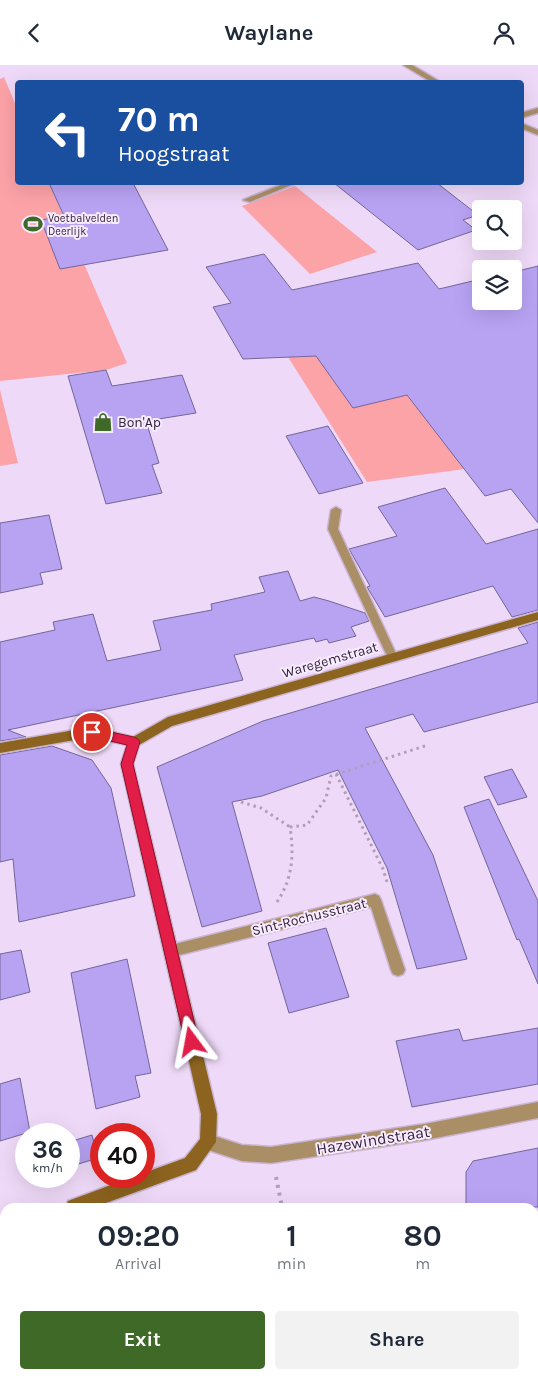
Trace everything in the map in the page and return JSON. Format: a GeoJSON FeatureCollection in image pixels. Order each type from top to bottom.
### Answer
{"type":"FeatureCollection","features":[{"type":"Feature","properties":{"kind":"street"},"geometry":{"type":"LineString","coordinates":[[407,65],[434,80]]}},
{"type":"Feature","properties":{"kind":"street"},"geometry":{"type":"LineString","coordinates":[[524,115],[538,110]]}},
{"type":"Feature","properties":{"kind":"street"},"geometry":{"type":"LineString","coordinates":[[524,126],[538,133]]}},
{"type":"Feature","properties":{"kind":"street"},"geometry":{"type":"LineString","coordinates":[[247,200],[287,185]]}},
{"type":"Feature","properties":{"kind":"street","name":"Waregemstraat"},"geometry":{"type":"LineString","coordinates":[[134,742],[168,722],[538,616]]}},
{"type":"Feature","properties":{"kind":"street"},"geometry":{"type":"LineString","coordinates":[[0,748],[92,732],[134,742],[127,764],[209,1114],[208,1142],[190,1164],[85,1203]]}},
{"type":"Feature","properties":{"kind":"street","name":"Hazewindstraat"},"geometry":{"type":"LineString","coordinates":[[208,1142],[242,1153],[271,1155],[425,1132],[538,1110]]}},
{"type":"Feature","properties":{"kind":"lane"},"geometry":{"type":"LineString","coordinates":[[336,510],[333,529],[393,658]]}},
{"type":"Feature","properties":{"kind":"lane","name":"Sint-Rochusstraat"},"geometry":{"type":"LineString","coordinates":[[171,951],[376,900],[398,970]]}},
{"type":"Feature","properties":{"kind":"path"},"geometry":{"type":"LineString","coordinates":[[290,827],[307,825],[323,807],[329,794],[331,776],[428,745]]}},
{"type":"Feature","properties":{"kind":"path"},"geometry":{"type":"LineString","coordinates":[[336,774],[383,869],[391,896],[376,900]]}},
{"type":"Feature","properties":{"kind":"path"},"geometry":{"type":"LineString","coordinates":[[241,802],[255,803],[277,816],[290,827],[294,857],[292,871],[280,899],[256,930]]}},
{"type":"Feature","properties":{"kind":"path"},"geometry":{"type":"LineString","coordinates":[[271,1155],[281,1203]]}},
{"type":"Feature","properties":{"kind":"shaded area","name":"Voetbalvelden Deerlijk"},"geometry":{"type":"Polygon","coordinates":[[[4,77],[15,103],[15,185],[50,185],[127,363],[106,370],[0,381],[0,79],[4,77]]]}},
{"type":"Feature","properties":{"kind":"shaded area"},"geometry":{"type":"Polygon","coordinates":[[[295,186],[377,252],[310,274],[242,206],[295,186]]]}},
{"type":"Feature","properties":{"kind":"shaded area"},"geometry":{"type":"Polygon","coordinates":[[[316,356],[407,395],[465,469],[367,482],[288,357],[316,356]]]}},
{"type":"Feature","properties":{"kind":"shaded area"},"geometry":{"type":"Polygon","coordinates":[[[0,390],[18,463],[0,466],[0,390]]]}},
{"type":"Feature","properties":{"kind":"building"},"geometry":{"type":"Polygon","coordinates":[[[50,185],[134,185],[168,250],[60,269],[41,220],[64,216],[50,185]]]}},
{"type":"Feature","properties":{"kind":"building"},"geometry":{"type":"Polygon","coordinates":[[[337,185],[440,185],[472,210],[472,217],[463,220],[472,227],[472,231],[418,250],[337,185]]]}},
{"type":"Feature","properties":{"kind":"building"},"geometry":{"type":"Polygon","coordinates":[[[264,254],[292,290],[418,263],[439,289],[472,281],[472,310],[522,310],[522,270],[538,266],[538,523],[511,489],[485,496],[407,395],[353,408],[316,356],[243,359],[213,307],[231,303],[206,267],[264,254]]]}},
{"type":"Feature","properties":{"kind":"building","name":"Bon'Ap"},"geometry":{"type":"Polygon","coordinates":[[[106,370],[112,386],[182,375],[196,413],[146,421],[159,463],[152,465],[162,493],[106,504],[68,376],[106,370]]]}},
{"type":"Feature","properties":{"kind":"building"},"geometry":{"type":"Polygon","coordinates":[[[328,426],[363,483],[319,494],[286,436],[328,426]]]}},
{"type":"Feature","properties":{"kind":"building"},"geometry":{"type":"Polygon","coordinates":[[[445,488],[486,544],[538,529],[538,610],[512,617],[493,586],[385,617],[367,587],[370,586],[349,549],[397,536],[378,507],[445,488]]]}},
{"type":"Feature","properties":{"kind":"building"},"geometry":{"type":"Polygon","coordinates":[[[49,515],[62,569],[40,573],[43,584],[0,593],[0,523],[49,515]]]}},
{"type":"Feature","properties":{"kind":"building"},"geometry":{"type":"Polygon","coordinates":[[[288,571],[300,601],[314,597],[329,601],[365,613],[369,621],[351,627],[356,636],[329,643],[327,639],[316,642],[314,638],[234,655],[243,680],[8,730],[26,737],[0,741],[0,642],[55,630],[53,622],[93,614],[107,661],[161,650],[153,621],[212,610],[211,604],[265,592],[259,577],[288,571]]]}},
{"type":"Feature","properties":{"kind":"building"},"geometry":{"type":"Polygon","coordinates":[[[538,622],[538,702],[424,732],[413,714],[365,728],[433,855],[467,959],[417,969],[387,868],[338,770],[262,796],[232,802],[262,911],[202,927],[157,767],[263,721],[528,643],[518,628],[538,622]]]}},
{"type":"Feature","properties":{"kind":"building"},"geometry":{"type":"Polygon","coordinates":[[[52,746],[92,760],[111,788],[135,896],[19,922],[13,859],[0,862],[0,755],[52,746]]]}},
{"type":"Feature","properties":{"kind":"building"},"geometry":{"type":"Polygon","coordinates":[[[512,769],[527,797],[498,805],[484,777],[512,769]]]}},
{"type":"Feature","properties":{"kind":"building"},"geometry":{"type":"Polygon","coordinates":[[[489,799],[538,901],[538,984],[519,939],[517,940],[464,807],[489,799]]]}},
{"type":"Feature","properties":{"kind":"building"},"geometry":{"type":"Polygon","coordinates":[[[326,928],[349,997],[289,1013],[268,943],[326,928]]]}},
{"type":"Feature","properties":{"kind":"building"},"geometry":{"type":"Polygon","coordinates":[[[21,950],[30,992],[0,1000],[0,954],[21,950]]]}},
{"type":"Feature","properties":{"kind":"building"},"geometry":{"type":"Polygon","coordinates":[[[127,959],[151,1073],[135,1076],[140,1097],[96,1109],[71,973],[127,959]]]}},
{"type":"Feature","properties":{"kind":"building"},"geometry":{"type":"Polygon","coordinates":[[[538,1028],[538,1084],[412,1107],[396,1041],[459,1029],[463,1041],[538,1028]]]}},
{"type":"Feature","properties":{"kind":"building"},"geometry":{"type":"Polygon","coordinates":[[[20,1078],[28,1123],[15,1123],[15,1136],[0,1141],[0,1084],[20,1078]]]}},
{"type":"Feature","properties":{"kind":"building"},"geometry":{"type":"Polygon","coordinates":[[[90,1136],[90,1160],[80,1164],[80,1139],[90,1136]]]}},
{"type":"Feature","properties":{"kind":"building"},"geometry":{"type":"Polygon","coordinates":[[[538,1148],[538,1203],[466,1203],[466,1172],[473,1161],[538,1148]]]}},
{"type":"Feature","properties":{"kind":"place","name":"Voetbalvelden Deerlijk"},"geometry":{"type":"Point","coordinates":[33,224]}},
{"type":"Feature","properties":{"kind":"place","name":"Bon'Ap"},"geometry":{"type":"Point","coordinates":[103,422]}},
{"type":"Feature","properties":{"kind":"route"},"geometry":{"type":"LineString","coordinates":[[92,732],[134,742],[127,764],[192,1042]]}}]}
